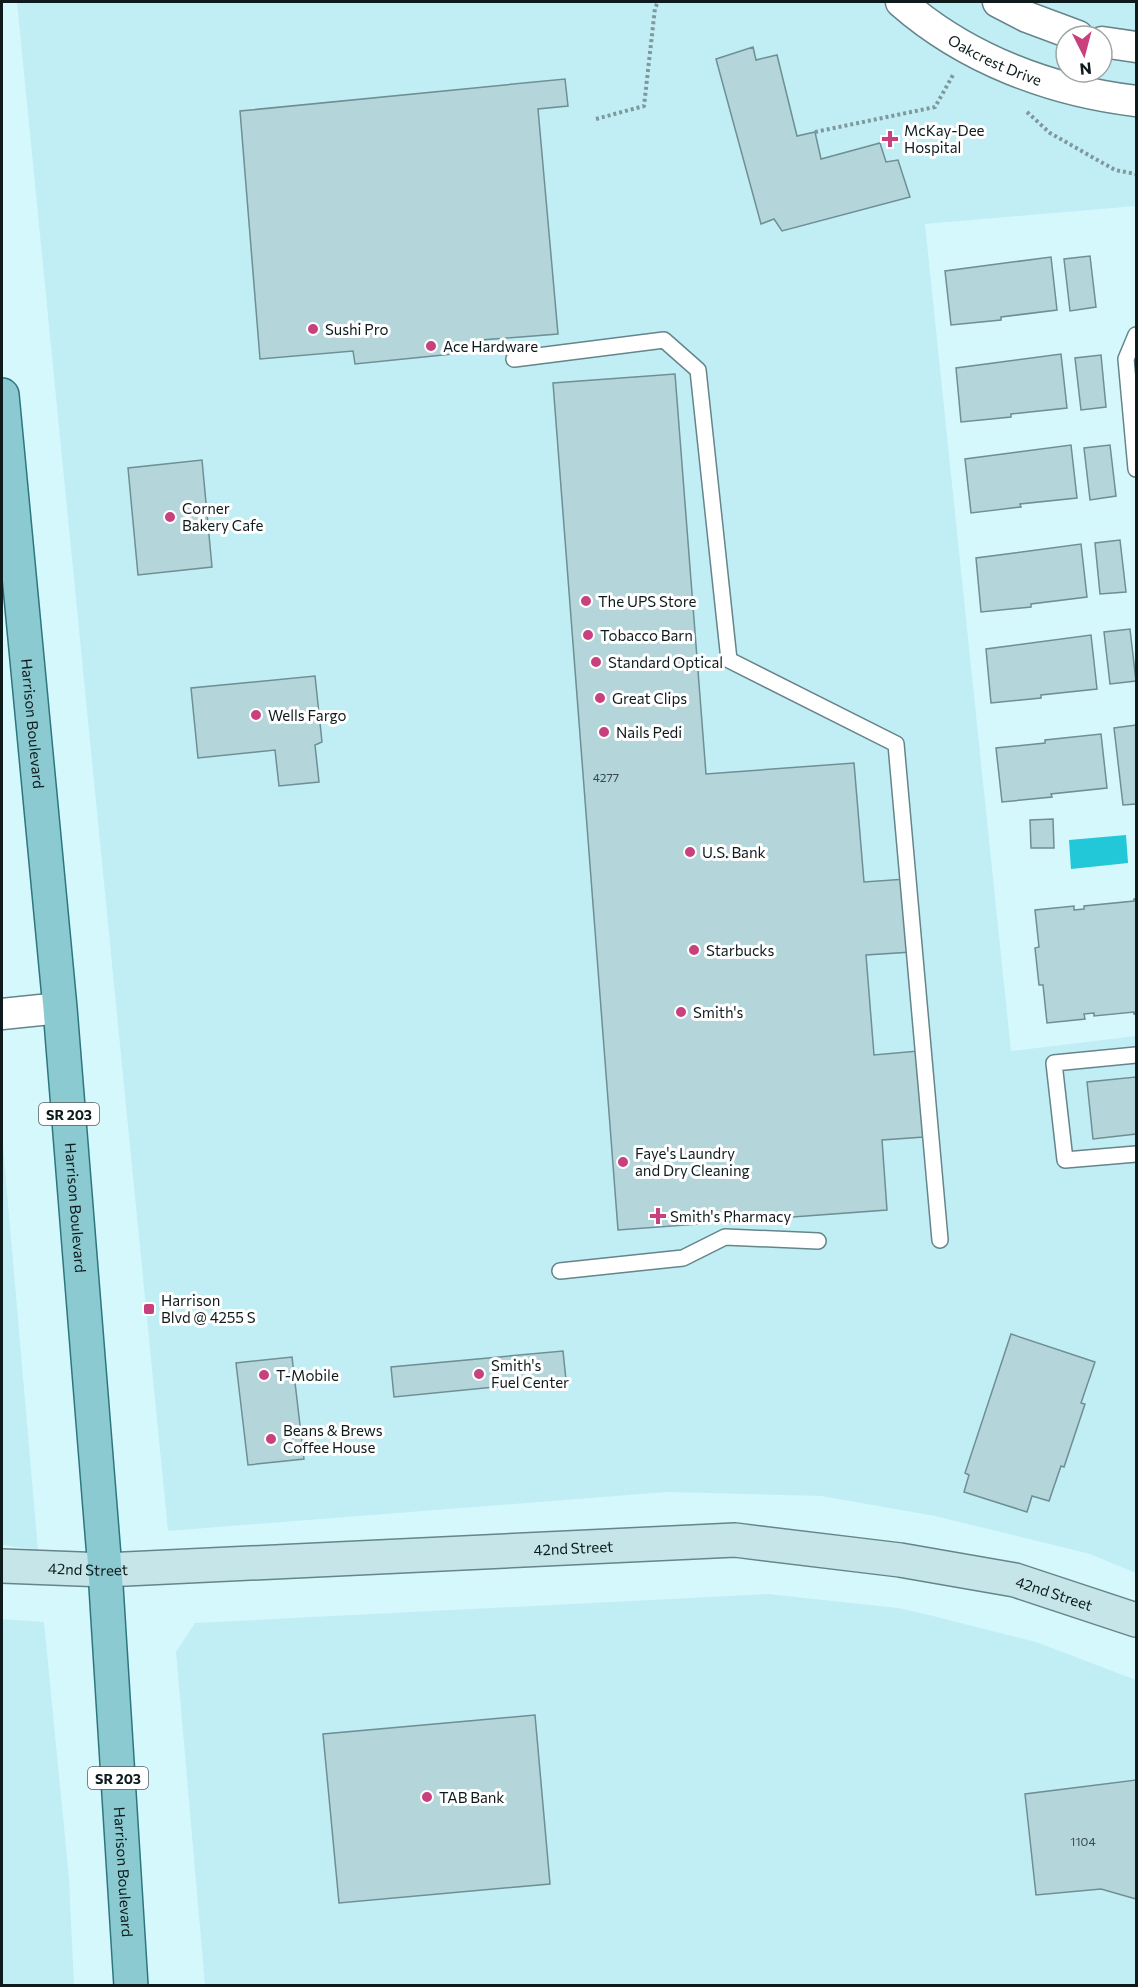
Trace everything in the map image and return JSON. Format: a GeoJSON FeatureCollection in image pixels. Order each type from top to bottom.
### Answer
{"type":"FeatureCollection","features":[{"type":"Feature","properties":{"kind":"main road","name":"Harrison Boulevard"},"geometry":{"type":"LineString","coordinates":[[2,395],[60,1008],[105,1570],[131,1986]]}},
{"type":"Feature","properties":{"kind":"main road","name":"42nd Street"},"geometry":{"type":"LineString","coordinates":[[2,1566],[105,1570],[735,1540],[900,1560],[1015,1580],[1137,1620]]}},
{"type":"Feature","properties":{"kind":"street","name":"Oakcrest Drive"},"geometry":{"type":"LineString","coordinates":[[901,2],[968,49],[1011,70],[1090,94],[1137,101]]}},
{"type":"Feature","properties":{"kind":"street"},"geometry":{"type":"LineString","coordinates":[[998,2],[1027,17],[1054,27]]}},
{"type":"Feature","properties":{"kind":"street"},"geometry":{"type":"LineString","coordinates":[[1114,44],[1137,47]]}},
{"type":"Feature","properties":{"kind":"street"},"geometry":{"type":"LineString","coordinates":[[2,1014],[60,1008]]}},
{"type":"Feature","properties":{"kind":"lane"},"geometry":{"type":"LineString","coordinates":[[1137,335],[1126,359],[1137,469]]}},
{"type":"Feature","properties":{"kind":"lane"},"geometry":{"type":"LineString","coordinates":[[514,359],[664,340],[698,370],[729,660],[896,744],[940,1240]]}},
{"type":"Feature","properties":{"kind":"lane"},"geometry":{"type":"LineString","coordinates":[[1137,1055],[1054,1063],[1065,1160],[1137,1154]]}},
{"type":"Feature","properties":{"kind":"lane"},"geometry":{"type":"LineString","coordinates":[[560,1271],[683,1258],[725,1237],[818,1241]]}},
{"type":"Feature","properties":{"kind":"path"},"geometry":{"type":"LineString","coordinates":[[596,119],[644,106],[657,2]]}},
{"type":"Feature","properties":{"kind":"path"},"geometry":{"type":"LineString","coordinates":[[815,132],[935,107],[968,49]]}},
{"type":"Feature","properties":{"kind":"path"},"geometry":{"type":"LineString","coordinates":[[1027,112],[1050,133],[1115,170],[1137,174]]}},
{"type":"Feature","properties":{"kind":"shaded area"},"geometry":{"type":"Polygon","coordinates":[[[17,2],[1136,2],[1136,206],[925,224],[1011,1051],[1136,1036],[1136,1573],[1090,1554],[935,1516],[821,1496],[667,1492],[168,1531],[17,2]]]}},
{"type":"Feature","properties":{"kind":"shaded area"},"geometry":{"type":"Polygon","coordinates":[[[2,1134],[38,1550],[2,1545],[2,1134]]]}},
{"type":"Feature","properties":{"kind":"shaded area"},"geometry":{"type":"Polygon","coordinates":[[[768,1594],[898,1608],[929,1615],[1036,1642],[1136,1680],[1136,1985],[205,1985],[176,1652],[195,1623],[768,1594]]]}},
{"type":"Feature","properties":{"kind":"shaded area"},"geometry":{"type":"Polygon","coordinates":[[[2,1619],[44,1622],[69,1878],[74,1985],[2,1985],[2,1619]]]}},
{"type":"Feature","properties":{"kind":"water"},"geometry":{"type":"Polygon","coordinates":[[[1126,835],[1128,863],[1071,869],[1069,840],[1126,835]]]}},
{"type":"Feature","properties":{"kind":"building"},"geometry":{"type":"Polygon","coordinates":[[[753,47],[756,60],[777,55],[797,136],[815,132],[821,159],[880,143],[886,162],[898,160],[910,197],[782,231],[774,219],[761,224],[716,59],[753,47]]]}},
{"type":"Feature","properties":{"kind":"building"},"geometry":{"type":"Polygon","coordinates":[[[565,79],[568,106],[538,109],[558,334],[481,340],[482,351],[355,364],[353,351],[260,359],[240,111],[565,79]]]}},
{"type":"Feature","properties":{"kind":"building"},"geometry":{"type":"Polygon","coordinates":[[[1090,256],[1096,307],[1070,311],[1064,259],[1090,256]]]}},
{"type":"Feature","properties":{"kind":"building"},"geometry":{"type":"Polygon","coordinates":[[[1051,257],[1057,310],[1001,317],[1001,320],[951,325],[945,271],[1051,257]]]}},
{"type":"Feature","properties":{"kind":"building"},"geometry":{"type":"Polygon","coordinates":[[[1061,354],[1067,408],[961,422],[956,368],[1061,354]]]}},
{"type":"Feature","properties":{"kind":"building"},"geometry":{"type":"Polygon","coordinates":[[[1101,355],[1106,407],[1081,410],[1075,358],[1101,355]]]}},
{"type":"Feature","properties":{"kind":"building"},"geometry":{"type":"Polygon","coordinates":[[[675,374],[706,774],[854,763],[864,882],[906,879],[912,952],[866,955],[874,1055],[918,1051],[924,1137],[882,1140],[887,1210],[618,1230],[553,383],[675,374]]]}},
{"type":"Feature","properties":{"kind":"building"},"geometry":{"type":"Polygon","coordinates":[[[1071,445],[1077,498],[1020,504],[1021,507],[971,513],[965,459],[1071,445]]]}},
{"type":"Feature","properties":{"kind":"building"},"geometry":{"type":"Polygon","coordinates":[[[1110,445],[1116,496],[1090,500],[1084,448],[1110,445]]]}},
{"type":"Feature","properties":{"kind":"building","name":"Corner Bakery Cafe"},"geometry":{"type":"Polygon","coordinates":[[[202,460],[212,567],[138,575],[128,468],[202,460]]]}},
{"type":"Feature","properties":{"kind":"building"},"geometry":{"type":"Polygon","coordinates":[[[1120,540],[1126,592],[1100,594],[1095,543],[1120,540]]]}},
{"type":"Feature","properties":{"kind":"building"},"geometry":{"type":"Polygon","coordinates":[[[1081,544],[1087,597],[1031,604],[1031,607],[981,612],[976,558],[1081,544]]]}},
{"type":"Feature","properties":{"kind":"building"},"geometry":{"type":"Polygon","coordinates":[[[1130,629],[1136,681],[1110,684],[1104,632],[1130,629]]]}},
{"type":"Feature","properties":{"kind":"building"},"geometry":{"type":"Polygon","coordinates":[[[1091,635],[1097,689],[991,703],[986,649],[1091,635]]]}},
{"type":"Feature","properties":{"kind":"building","name":"Wells Fargo"},"geometry":{"type":"Polygon","coordinates":[[[315,676],[322,742],[315,745],[319,782],[279,786],[275,750],[198,758],[191,688],[315,676]]]}},
{"type":"Feature","properties":{"kind":"building"},"geometry":{"type":"Polygon","coordinates":[[[1136,725],[1136,804],[1123,805],[1114,728],[1136,725]]]}},
{"type":"Feature","properties":{"kind":"building"},"geometry":{"type":"Polygon","coordinates":[[[1101,734],[1107,788],[1002,802],[996,748],[1101,734]]]}},
{"type":"Feature","properties":{"kind":"building"},"geometry":{"type":"Polygon","coordinates":[[[1053,819],[1054,848],[1031,848],[1030,820],[1053,819]]]}},
{"type":"Feature","properties":{"kind":"building"},"geometry":{"type":"Polygon","coordinates":[[[1136,899],[1136,1014],[1134,1012],[1094,1016],[1094,1013],[1084,1014],[1085,1019],[1047,1023],[1043,985],[1039,985],[1035,948],[1039,947],[1035,910],[1074,906],[1074,910],[1084,909],[1084,906],[1134,901],[1136,899]]]}},
{"type":"Feature","properties":{"kind":"building"},"geometry":{"type":"Polygon","coordinates":[[[1136,1077],[1136,1134],[1093,1139],[1087,1082],[1136,1077]]]}},
{"type":"Feature","properties":{"kind":"building"},"geometry":{"type":"Polygon","coordinates":[[[1011,1334],[1095,1362],[1081,1403],[1085,1404],[1064,1467],[1061,1466],[1049,1501],[1032,1496],[1027,1512],[964,1492],[969,1475],[965,1473],[1011,1334]]]}},
{"type":"Feature","properties":{"kind":"building","name":"Smith's Fuel Center"},"geometry":{"type":"Polygon","coordinates":[[[563,1351],[566,1380],[394,1397],[391,1367],[563,1351]]]}},
{"type":"Feature","properties":{"kind":"building"},"geometry":{"type":"Polygon","coordinates":[[[292,1357],[304,1459],[248,1465],[236,1363],[292,1357]]]}},
{"type":"Feature","properties":{"kind":"building"},"geometry":{"type":"Polygon","coordinates":[[[535,1715],[550,1884],[339,1903],[323,1734],[535,1715]]]}},
{"type":"Feature","properties":{"kind":"building"},"geometry":{"type":"Polygon","coordinates":[[[1136,1780],[1136,1899],[1101,1889],[1036,1895],[1025,1794],[1136,1780]]]}},
{"type":"Feature","properties":{"kind":"place","name":"McKay-Dee Hospital"},"geometry":{"type":"Point","coordinates":[890,139]}},
{"type":"Feature","properties":{"kind":"place","name":"Sushi Pro"},"geometry":{"type":"Point","coordinates":[313,329]}},
{"type":"Feature","properties":{"kind":"place","name":"Ace Hardware"},"geometry":{"type":"Point","coordinates":[431,346]}},
{"type":"Feature","properties":{"kind":"place","name":"Corner Bakery Cafe"},"geometry":{"type":"Point","coordinates":[170,517]}},
{"type":"Feature","properties":{"kind":"place","name":"The UPS Store"},"geometry":{"type":"Point","coordinates":[586,601]}},
{"type":"Feature","properties":{"kind":"place","name":"Tobacco Barn"},"geometry":{"type":"Point","coordinates":[588,635]}},
{"type":"Feature","properties":{"kind":"place","name":"Standard Optical"},"geometry":{"type":"Point","coordinates":[596,662]}},
{"type":"Feature","properties":{"kind":"place","name":"Great Clips"},"geometry":{"type":"Point","coordinates":[600,698]}},
{"type":"Feature","properties":{"kind":"place","name":"Wells Fargo"},"geometry":{"type":"Point","coordinates":[256,715]}},
{"type":"Feature","properties":{"kind":"place","name":"Nails Pedi"},"geometry":{"type":"Point","coordinates":[604,732]}},
{"type":"Feature","properties":{"kind":"place","name":"U.S. Bank"},"geometry":{"type":"Point","coordinates":[690,852]}},
{"type":"Feature","properties":{"kind":"place","name":"Starbucks"},"geometry":{"type":"Point","coordinates":[694,950]}},
{"type":"Feature","properties":{"kind":"place","name":"Smith's"},"geometry":{"type":"Point","coordinates":[681,1012]}},
{"type":"Feature","properties":{"kind":"place","name":"Faye's Laundry and Dry Cleaning"},"geometry":{"type":"Point","coordinates":[623,1162]}},
{"type":"Feature","properties":{"kind":"place","name":"Smith's Pharmacy"},"geometry":{"type":"Point","coordinates":[658,1216]}},
{"type":"Feature","properties":{"kind":"place","name":"Harrison Blvd @ 4255 S"},"geometry":{"type":"Point","coordinates":[149,1309]}},
{"type":"Feature","properties":{"kind":"place","name":"Smith's Fuel Center"},"geometry":{"type":"Point","coordinates":[479,1374]}},
{"type":"Feature","properties":{"kind":"place","name":"T-Mobile"},"geometry":{"type":"Point","coordinates":[264,1375]}},
{"type":"Feature","properties":{"kind":"place","name":"Beans & Brews Coffee House"},"geometry":{"type":"Point","coordinates":[271,1439]}},
{"type":"Feature","properties":{"kind":"place","name":"TAB Bank"},"geometry":{"type":"Point","coordinates":[427,1797]}}]}
